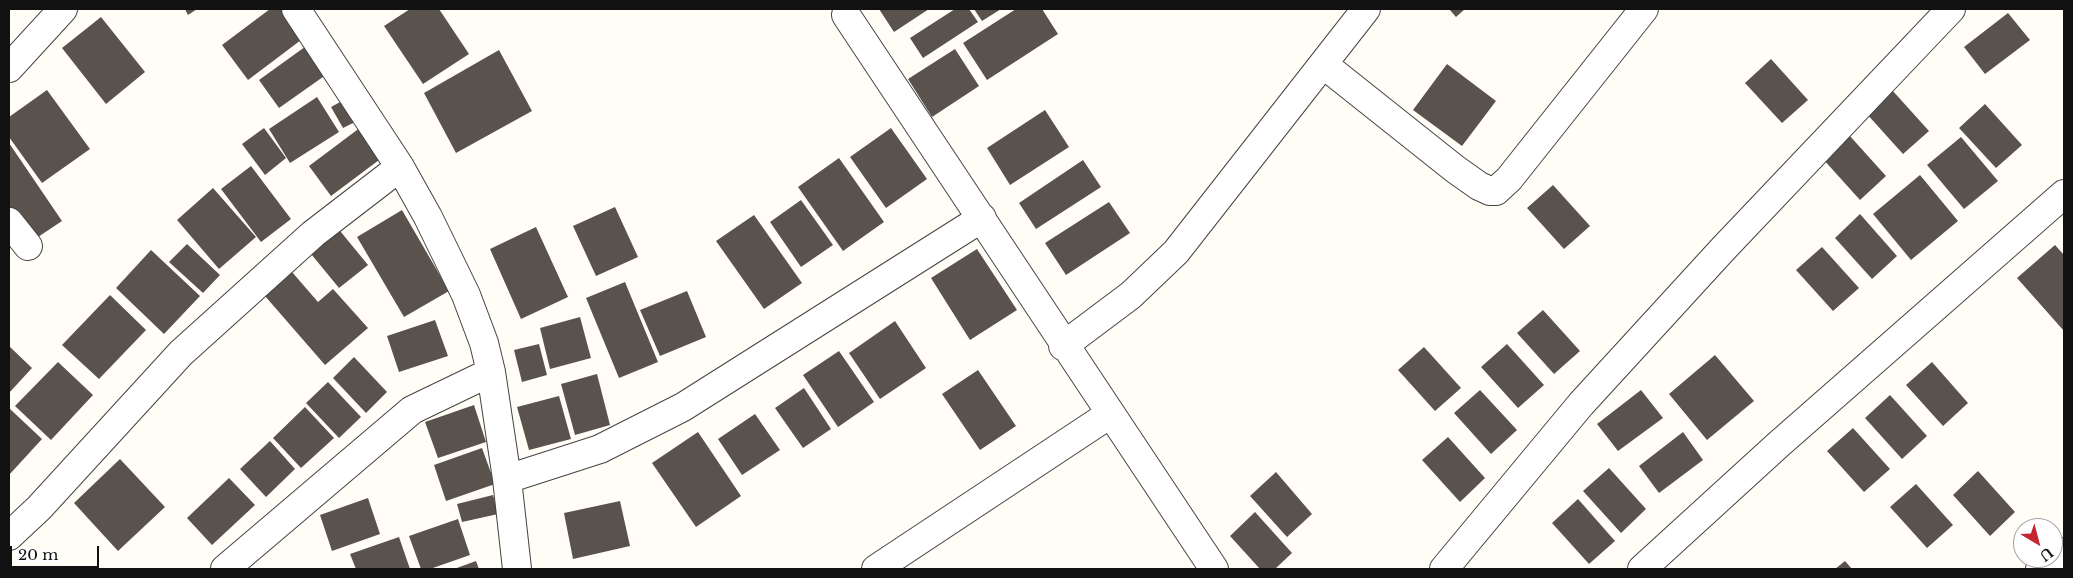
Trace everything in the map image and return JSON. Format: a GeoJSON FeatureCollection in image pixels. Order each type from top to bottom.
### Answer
{"type":"FeatureCollection","features":[{"type":"Feature","properties":{"kind":"street"},"geometry":{"type":"LineString","coordinates":[[9,68],[63,9]]}},
{"type":"Feature","properties":{"kind":"street"},"geometry":{"type":"LineString","coordinates":[[296,9],[400,167],[428,217],[466,294],[484,343],[491,372],[507,479],[517,569]]}},
{"type":"Feature","properties":{"kind":"street"},"geometry":{"type":"LineString","coordinates":[[1063,346],[1131,295],[1176,252],[1366,9]]}},
{"type":"Feature","properties":{"kind":"street"},"geometry":{"type":"LineString","coordinates":[[1323,64],[1455,170],[1479,186],[1490,191],[1496,191],[1509,179],[1644,9]]}},
{"type":"Feature","properties":{"kind":"street"},"geometry":{"type":"LineString","coordinates":[[1444,569],[1581,404],[1723,249],[1951,9]]}},
{"type":"Feature","properties":{"kind":"street"},"geometry":{"type":"LineString","coordinates":[[846,15],[982,218],[1063,346],[1214,569]]}},
{"type":"Feature","properties":{"kind":"street"},"geometry":{"type":"LineString","coordinates":[[11,531],[39,508],[181,354],[313,234],[400,167]]}},
{"type":"Feature","properties":{"kind":"street"},"geometry":{"type":"LineString","coordinates":[[1642,569],[1779,444],[2064,194]]}},
{"type":"Feature","properties":{"kind":"street"},"geometry":{"type":"LineString","coordinates":[[507,479],[600,449],[683,407],[982,218]]}},
{"type":"Feature","properties":{"kind":"street"},"geometry":{"type":"LineString","coordinates":[[9,222],[28,246]]}},
{"type":"Feature","properties":{"kind":"street"},"geometry":{"type":"LineString","coordinates":[[225,569],[412,410],[491,372]]}},
{"type":"Feature","properties":{"kind":"street"},"geometry":{"type":"LineString","coordinates":[[876,569],[1110,414]]}},
{"type":"Feature","properties":{"kind":"street"},"geometry":{"type":"LineString","coordinates":[[2040,569],[2064,552]]}},
{"type":"Feature","properties":{"kind":"building"},"geometry":{"type":"Polygon","coordinates":[[[185,9],[197,9],[188,15],[185,9]]]}},
{"type":"Feature","properties":{"kind":"building"},"geometry":{"type":"Polygon","coordinates":[[[270,9],[284,9],[305,37],[248,80],[222,45],[270,9]]]}},
{"type":"Feature","properties":{"kind":"building"},"geometry":{"type":"Polygon","coordinates":[[[410,9],[439,9],[469,54],[423,84],[384,26],[410,9]]]}},
{"type":"Feature","properties":{"kind":"building"},"geometry":{"type":"Polygon","coordinates":[[[879,9],[929,9],[894,32],[879,9]]]}},
{"type":"Feature","properties":{"kind":"building"},"geometry":{"type":"Polygon","coordinates":[[[955,9],[969,9],[978,22],[923,58],[910,38],[955,9]]]}},
{"type":"Feature","properties":{"kind":"building"},"geometry":{"type":"Polygon","coordinates":[[[974,9],[1001,9],[982,21],[974,9]]]}},
{"type":"Feature","properties":{"kind":"building"},"geometry":{"type":"Polygon","coordinates":[[[1016,9],[1042,9],[1058,34],[987,80],[963,43],[1016,9]]]}},
{"type":"Feature","properties":{"kind":"building"},"geometry":{"type":"Polygon","coordinates":[[[1449,9],[1465,9],[1456,17],[1449,9]]]}},
{"type":"Feature","properties":{"kind":"building"},"geometry":{"type":"Polygon","coordinates":[[[2008,13],[2030,40],[1985,74],[1964,47],[2008,13]]]}},
{"type":"Feature","properties":{"kind":"building"},"geometry":{"type":"Polygon","coordinates":[[[101,17],[145,72],[106,104],[62,48],[101,17]]]}},
{"type":"Feature","properties":{"kind":"building"},"geometry":{"type":"Polygon","coordinates":[[[309,44],[330,72],[279,108],[259,80],[309,44]]]}},
{"type":"Feature","properties":{"kind":"building"},"geometry":{"type":"Polygon","coordinates":[[[955,49],[979,86],[932,117],[908,79],[955,49]]]}},
{"type":"Feature","properties":{"kind":"building"},"geometry":{"type":"Polygon","coordinates":[[[499,50],[532,111],[456,153],[424,93],[499,50]]]}},
{"type":"Feature","properties":{"kind":"building"},"geometry":{"type":"Polygon","coordinates":[[[1771,59],[1808,100],[1782,123],[1745,83],[1771,59]]]}},
{"type":"Feature","properties":{"kind":"building"},"geometry":{"type":"Polygon","coordinates":[[[1447,64],[1496,101],[1462,146],[1413,110],[1447,64]]]}},
{"type":"Feature","properties":{"kind":"building"},"geometry":{"type":"Polygon","coordinates":[[[47,90],[90,149],[42,183],[9,137],[9,117],[47,90]]]}},
{"type":"Feature","properties":{"kind":"building"},"geometry":{"type":"Polygon","coordinates":[[[1892,90],[1929,131],[1903,154],[1866,113],[1892,90]]]}},
{"type":"Feature","properties":{"kind":"building"},"geometry":{"type":"Polygon","coordinates":[[[353,95],[365,117],[343,128],[331,107],[353,95]]]}},
{"type":"Feature","properties":{"kind":"building"},"geometry":{"type":"Polygon","coordinates":[[[317,97],[339,132],[290,163],[269,129],[317,97]]]}},
{"type":"Feature","properties":{"kind":"building"},"geometry":{"type":"Polygon","coordinates":[[[1985,104],[2022,145],[1996,168],[1959,128],[1985,104]]]}},
{"type":"Feature","properties":{"kind":"building"},"geometry":{"type":"Polygon","coordinates":[[[1045,110],[1069,147],[1010,185],[987,148],[1045,110]]]}},
{"type":"Feature","properties":{"kind":"building"},"geometry":{"type":"Polygon","coordinates":[[[361,127],[383,157],[331,196],[309,166],[361,127]]]}},
{"type":"Feature","properties":{"kind":"building"},"geometry":{"type":"Polygon","coordinates":[[[264,128],[286,158],[265,175],[242,144],[264,128]]]}},
{"type":"Feature","properties":{"kind":"building"},"geometry":{"type":"Polygon","coordinates":[[[891,128],[927,179],[886,208],[850,157],[891,128]]]}},
{"type":"Feature","properties":{"kind":"building"},"geometry":{"type":"Polygon","coordinates":[[[1849,135],[1886,176],[1860,200],[1823,159],[1849,135]]]}},
{"type":"Feature","properties":{"kind":"building"},"geometry":{"type":"Polygon","coordinates":[[[1961,137],[1998,181],[1964,209],[1927,165],[1961,137]]]}},
{"type":"Feature","properties":{"kind":"building"},"geometry":{"type":"Polygon","coordinates":[[[9,143],[62,221],[32,241],[9,208],[9,143]]]}},
{"type":"Feature","properties":{"kind":"building"},"geometry":{"type":"Polygon","coordinates":[[[839,158],[884,222],[843,251],[798,187],[839,158]]]}},
{"type":"Feature","properties":{"kind":"building"},"geometry":{"type":"Polygon","coordinates":[[[1083,160],[1101,187],[1036,229],[1019,203],[1083,160]]]}},
{"type":"Feature","properties":{"kind":"building"},"geometry":{"type":"Polygon","coordinates":[[[251,166],[291,219],[261,242],[221,189],[251,166]]]}},
{"type":"Feature","properties":{"kind":"building"},"geometry":{"type":"Polygon","coordinates":[[[1920,175],[1958,221],[1911,260],[1873,214],[1920,175]]]}},
{"type":"Feature","properties":{"kind":"building"},"geometry":{"type":"Polygon","coordinates":[[[1553,185],[1590,226],[1564,249],[1527,208],[1553,185]]]}},
{"type":"Feature","properties":{"kind":"building"},"geometry":{"type":"Polygon","coordinates":[[[213,188],[256,237],[219,269],[177,220],[213,188]]]}},
{"type":"Feature","properties":{"kind":"building"},"geometry":{"type":"Polygon","coordinates":[[[801,200],[833,245],[801,267],[770,222],[801,200]]]}},
{"type":"Feature","properties":{"kind":"building"},"geometry":{"type":"Polygon","coordinates":[[[1109,202],[1130,233],[1066,275],[1045,243],[1109,202]]]}},
{"type":"Feature","properties":{"kind":"building"},"geometry":{"type":"Polygon","coordinates":[[[615,207],[638,257],[596,276],[573,226],[615,207]]]}},
{"type":"Feature","properties":{"kind":"building"},"geometry":{"type":"Polygon","coordinates":[[[402,210],[449,291],[404,317],[357,237],[402,210]]]}},
{"type":"Feature","properties":{"kind":"building"},"geometry":{"type":"Polygon","coordinates":[[[1860,214],[1897,256],[1872,279],[1835,238],[1860,214]]]}},
{"type":"Feature","properties":{"kind":"building"},"geometry":{"type":"Polygon","coordinates":[[[754,215],[802,283],[764,309],[716,241],[754,215]]]}},
{"type":"Feature","properties":{"kind":"building"},"geometry":{"type":"Polygon","coordinates":[[[336,226],[368,265],[339,288],[307,249],[336,226]]]}},
{"type":"Feature","properties":{"kind":"building"},"geometry":{"type":"Polygon","coordinates":[[[536,227],[568,297],[521,319],[490,249],[536,227]]]}},
{"type":"Feature","properties":{"kind":"building"},"geometry":{"type":"Polygon","coordinates":[[[187,244],[220,275],[203,293],[169,262],[187,244]]]}},
{"type":"Feature","properties":{"kind":"building"},"geometry":{"type":"Polygon","coordinates":[[[2055,245],[2064,255],[2064,331],[2017,278],[2055,245]]]}},
{"type":"Feature","properties":{"kind":"building"},"geometry":{"type":"Polygon","coordinates":[[[1822,247],[1859,288],[1833,311],[1796,270],[1822,247]]]}},
{"type":"Feature","properties":{"kind":"building"},"geometry":{"type":"Polygon","coordinates":[[[977,249],[1017,310],[970,340],[931,278],[977,249]]]}},
{"type":"Feature","properties":{"kind":"building"},"geometry":{"type":"Polygon","coordinates":[[[151,250],[200,296],[164,334],[116,288],[151,250]]]}},
{"type":"Feature","properties":{"kind":"building"},"geometry":{"type":"Polygon","coordinates":[[[292,272],[318,302],[333,289],[368,328],[325,365],[265,296],[292,272]]]}},
{"type":"Feature","properties":{"kind":"building"},"geometry":{"type":"Polygon","coordinates":[[[625,282],[658,362],[619,378],[586,298],[625,282]]]}},
{"type":"Feature","properties":{"kind":"building"},"geometry":{"type":"Polygon","coordinates":[[[687,291],[706,337],[660,356],[640,310],[687,291]]]}},
{"type":"Feature","properties":{"kind":"building"},"geometry":{"type":"Polygon","coordinates":[[[110,295],[146,330],[99,379],[62,345],[110,295]]]}},
{"type":"Feature","properties":{"kind":"building"},"geometry":{"type":"Polygon","coordinates":[[[1543,310],[1580,351],[1554,374],[1517,333],[1543,310]]]}},
{"type":"Feature","properties":{"kind":"building"},"geometry":{"type":"Polygon","coordinates":[[[580,317],[591,358],[550,369],[540,328],[580,317]]]}},
{"type":"Feature","properties":{"kind":"building"},"geometry":{"type":"Polygon","coordinates":[[[435,320],[448,356],[399,372],[387,336],[435,320]]]}},
{"type":"Feature","properties":{"kind":"building"},"geometry":{"type":"Polygon","coordinates":[[[895,321],[926,368],[880,399],[849,353],[895,321]]]}},
{"type":"Feature","properties":{"kind":"building"},"geometry":{"type":"Polygon","coordinates":[[[539,344],[547,375],[522,382],[514,350],[539,344]]]}},
{"type":"Feature","properties":{"kind":"building"},"geometry":{"type":"Polygon","coordinates":[[[1507,344],[1544,385],[1518,408],[1481,367],[1507,344]]]}},
{"type":"Feature","properties":{"kind":"building"},"geometry":{"type":"Polygon","coordinates":[[[9,346],[32,368],[9,393],[9,346]]]}},
{"type":"Feature","properties":{"kind":"building"},"geometry":{"type":"Polygon","coordinates":[[[1424,347],[1461,388],[1435,411],[1398,370],[1424,347]]]}},
{"type":"Feature","properties":{"kind":"building"},"geometry":{"type":"Polygon","coordinates":[[[839,351],[874,402],[838,427],[803,375],[839,351]]]}},
{"type":"Feature","properties":{"kind":"building"},"geometry":{"type":"Polygon","coordinates":[[[1715,355],[1754,401],[1707,440],[1669,394],[1715,355]]]}},
{"type":"Feature","properties":{"kind":"building"},"geometry":{"type":"Polygon","coordinates":[[[354,357],[387,392],[366,413],[333,378],[354,357]]]}},
{"type":"Feature","properties":{"kind":"building"},"geometry":{"type":"Polygon","coordinates":[[[58,362],[93,395],[51,440],[15,406],[58,362]]]}},
{"type":"Feature","properties":{"kind":"building"},"geometry":{"type":"Polygon","coordinates":[[[1932,362],[1968,403],[1943,426],[1906,385],[1932,362]]]}},
{"type":"Feature","properties":{"kind":"building"},"geometry":{"type":"Polygon","coordinates":[[[978,370],[1016,426],[980,450],[942,394],[978,370]]]}},
{"type":"Feature","properties":{"kind":"building"},"geometry":{"type":"Polygon","coordinates":[[[597,374],[610,425],[575,435],[561,384],[597,374]]]}},
{"type":"Feature","properties":{"kind":"building"},"geometry":{"type":"Polygon","coordinates":[[[328,382],[361,417],[339,438],[306,403],[328,382]]]}},
{"type":"Feature","properties":{"kind":"building"},"geometry":{"type":"Polygon","coordinates":[[[804,388],[831,429],[803,448],[775,408],[804,388]]]}},
{"type":"Feature","properties":{"kind":"building"},"geometry":{"type":"Polygon","coordinates":[[[1480,390],[1517,430],[1491,454],[1454,413],[1480,390]]]}},
{"type":"Feature","properties":{"kind":"building"},"geometry":{"type":"Polygon","coordinates":[[[1641,390],[1663,418],[1618,451],[1597,424],[1641,390]]]}},
{"type":"Feature","properties":{"kind":"building"},"geometry":{"type":"Polygon","coordinates":[[[1890,395],[1927,436],[1902,459],[1865,418],[1890,395]]]}},
{"type":"Feature","properties":{"kind":"building"},"geometry":{"type":"Polygon","coordinates":[[[559,396],[571,439],[529,450],[517,407],[559,396]]]}},
{"type":"Feature","properties":{"kind":"building"},"geometry":{"type":"Polygon","coordinates":[[[474,405],[486,442],[438,458],[425,422],[474,405]]]}},
{"type":"Feature","properties":{"kind":"building"},"geometry":{"type":"Polygon","coordinates":[[[305,407],[334,438],[301,468],[273,438],[305,407]]]}},
{"type":"Feature","properties":{"kind":"building"},"geometry":{"type":"Polygon","coordinates":[[[9,408],[42,439],[9,475],[9,408]]]}},
{"type":"Feature","properties":{"kind":"building"},"geometry":{"type":"Polygon","coordinates":[[[755,414],[780,450],[742,475],[718,439],[755,414]]]}},
{"type":"Feature","properties":{"kind":"building"},"geometry":{"type":"Polygon","coordinates":[[[1853,428],[1890,469],[1864,492],[1827,451],[1853,428]]]}},
{"type":"Feature","properties":{"kind":"building"},"geometry":{"type":"Polygon","coordinates":[[[698,432],[741,496],[696,527],[652,463],[698,432]]]}},
{"type":"Feature","properties":{"kind":"building"},"geometry":{"type":"Polygon","coordinates":[[[1683,432],[1703,460],[1659,493],[1639,466],[1683,432]]]}},
{"type":"Feature","properties":{"kind":"building"},"geometry":{"type":"Polygon","coordinates":[[[1448,437],[1485,478],[1460,502],[1422,460],[1448,437]]]}},
{"type":"Feature","properties":{"kind":"building"},"geometry":{"type":"Polygon","coordinates":[[[270,441],[295,469],[266,497],[240,469],[270,441]]]}},
{"type":"Feature","properties":{"kind":"building"},"geometry":{"type":"Polygon","coordinates":[[[482,448],[495,484],[446,501],[434,465],[482,448]]]}},
{"type":"Feature","properties":{"kind":"building"},"geometry":{"type":"Polygon","coordinates":[[[120,459],[165,507],[118,551],[74,503],[120,459]]]}},
{"type":"Feature","properties":{"kind":"building"},"geometry":{"type":"Polygon","coordinates":[[[1609,468],[1646,509],[1621,533],[1583,491],[1609,468]]]}},
{"type":"Feature","properties":{"kind":"building"},"geometry":{"type":"Polygon","coordinates":[[[1978,471],[2015,512],[1990,536],[1953,495],[1978,471]]]}},
{"type":"Feature","properties":{"kind":"building"},"geometry":{"type":"Polygon","coordinates":[[[1276,472],[1312,514],[1287,537],[1250,496],[1276,472]]]}},
{"type":"Feature","properties":{"kind":"building"},"geometry":{"type":"Polygon","coordinates":[[[229,478],[255,505],[212,545],[187,518],[229,478]]]}},
{"type":"Feature","properties":{"kind":"building"},"geometry":{"type":"Polygon","coordinates":[[[1916,484],[1953,525],[1927,548],[1890,507],[1916,484]]]}},
{"type":"Feature","properties":{"kind":"building"},"geometry":{"type":"Polygon","coordinates":[[[493,495],[498,514],[462,522],[457,504],[493,495]]]}},
{"type":"Feature","properties":{"kind":"building"},"geometry":{"type":"Polygon","coordinates":[[[368,498],[380,534],[332,551],[320,515],[368,498]]]}},
{"type":"Feature","properties":{"kind":"building"},"geometry":{"type":"Polygon","coordinates":[[[1578,499],[1615,541],[1589,564],[1552,523],[1578,499]]]}},
{"type":"Feature","properties":{"kind":"building"},"geometry":{"type":"Polygon","coordinates":[[[620,501],[630,546],[573,559],[564,513],[620,501]]]}},
{"type":"Feature","properties":{"kind":"building"},"geometry":{"type":"Polygon","coordinates":[[[1255,512],[1292,553],[1275,569],[1260,569],[1230,536],[1255,512]]]}},
{"type":"Feature","properties":{"kind":"building"},"geometry":{"type":"Polygon","coordinates":[[[458,519],[470,555],[430,569],[421,569],[409,536],[458,519]]]}},
{"type":"Feature","properties":{"kind":"building"},"geometry":{"type":"Polygon","coordinates":[[[399,537],[410,569],[356,569],[350,554],[399,537]]]}},
{"type":"Feature","properties":{"kind":"building"},"geometry":{"type":"Polygon","coordinates":[[[476,561],[479,569],[454,569],[476,561]]]}},
{"type":"Feature","properties":{"kind":"building"},"geometry":{"type":"Polygon","coordinates":[[[1845,561],[1852,569],[1835,569],[1845,561]]]}}]}
